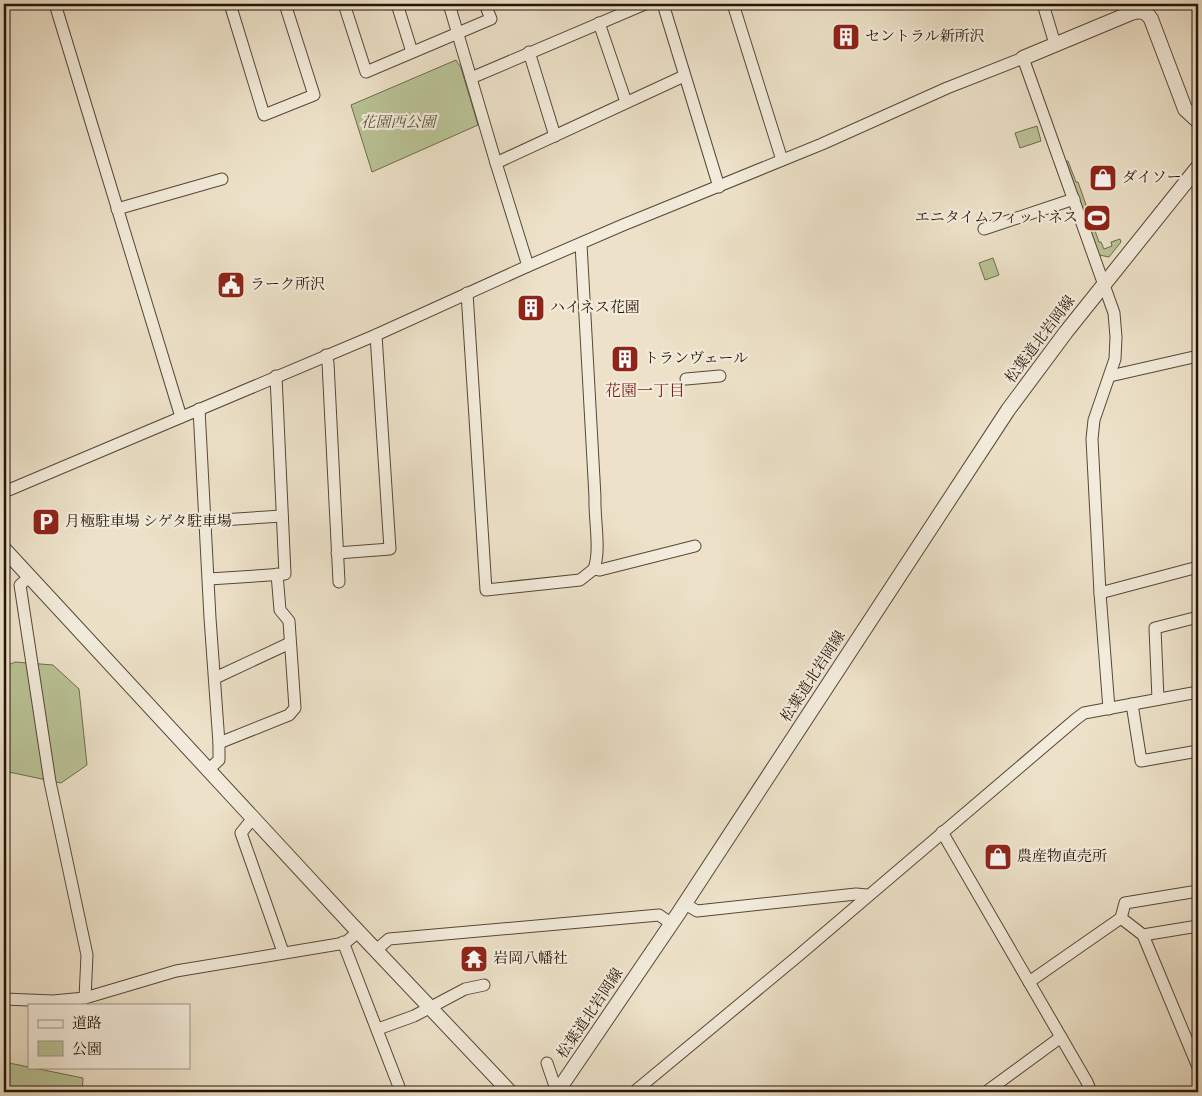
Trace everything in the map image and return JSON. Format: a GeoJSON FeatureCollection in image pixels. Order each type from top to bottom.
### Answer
{"type":"FeatureCollection","features":[{"type":"Feature","properties":{"kind":"street"},"geometry":{"type":"LineString","coordinates":[[55,4],[181,416]]}},
{"type":"Feature","properties":{"kind":"street"},"geometry":{"type":"LineString","coordinates":[[230,4],[264,115],[314,95],[286,4]]}},
{"type":"Feature","properties":{"kind":"street"},"geometry":{"type":"LineString","coordinates":[[344,4],[366,72],[491,19],[485,4]]}},
{"type":"Feature","properties":{"kind":"street"},"geometry":{"type":"LineString","coordinates":[[397,4],[412,52]]}},
{"type":"Feature","properties":{"kind":"street"},"geometry":{"type":"LineString","coordinates":[[449,4],[528,266]]}},
{"type":"Feature","properties":{"kind":"street"},"geometry":{"type":"LineString","coordinates":[[471,78],[645,4]]}},
{"type":"Feature","properties":{"kind":"street"},"geometry":{"type":"LineString","coordinates":[[663,4],[719,187]]}},
{"type":"Feature","properties":{"kind":"street"},"geometry":{"type":"LineString","coordinates":[[733,4],[782,160]]}},
{"type":"Feature","properties":{"kind":"street"},"geometry":{"type":"LineString","coordinates":[[1043,4],[1055,44]]}},
{"type":"Feature","properties":{"kind":"street"},"geometry":{"type":"LineString","coordinates":[[4,492],[947,88],[1131,13],[1148,8]]}},
{"type":"Feature","properties":{"kind":"street"},"geometry":{"type":"LineString","coordinates":[[1148,8],[1146,13],[1151,19],[1185,109],[1198,121]]}},
{"type":"Feature","properties":{"kind":"street"},"geometry":{"type":"LineString","coordinates":[[599,23],[626,102]]}},
{"type":"Feature","properties":{"kind":"street"},"geometry":{"type":"LineString","coordinates":[[529,52],[555,136]]}},
{"type":"Feature","properties":{"kind":"street"},"geometry":{"type":"LineString","coordinates":[[1024,58],[1105,284],[1116,325],[1116,349],[1110,376],[1094,420],[1092,439],[1100,593],[1109,709]]}},
{"type":"Feature","properties":{"kind":"street"},"geometry":{"type":"LineString","coordinates":[[496,163],[684,76]]}},
{"type":"Feature","properties":{"kind":"street","name":"松葉道北岩岡線"},"geometry":{"type":"LineString","coordinates":[[557,1092],[672,924],[1008,410],[1066,332],[1198,167]]}},
{"type":"Feature","properties":{"kind":"street"},"geometry":{"type":"LineString","coordinates":[[117,210],[222,179]]}},
{"type":"Feature","properties":{"kind":"street"},"geometry":{"type":"LineString","coordinates":[[984,229],[1074,199]]}},
{"type":"Feature","properties":{"kind":"street"},"geometry":{"type":"LineString","coordinates":[[467,293],[486,590],[580,580],[594,569],[597,560],[581,244]]}},
{"type":"Feature","properties":{"kind":"street"},"geometry":{"type":"LineString","coordinates":[[337,553],[390,549],[376,334]]}},
{"type":"Feature","properties":{"kind":"street"},"geometry":{"type":"LineString","coordinates":[[326,355],[328,363],[339,582]]}},
{"type":"Feature","properties":{"kind":"street"},"geometry":{"type":"LineString","coordinates":[[1110,376],[1198,356]]}},
{"type":"Feature","properties":{"kind":"street"},"geometry":{"type":"LineString","coordinates":[[209,579],[285,574],[276,376]]}},
{"type":"Feature","properties":{"kind":"street"},"geometry":{"type":"LineString","coordinates":[[686,379],[720,376]]}},
{"type":"Feature","properties":{"kind":"street"},"geometry":{"type":"LineString","coordinates":[[199,409],[210,618],[219,742],[219,760],[208,770]]}},
{"type":"Feature","properties":{"kind":"street"},"geometry":{"type":"LineString","coordinates":[[206,520],[282,516]]}},
{"type":"Feature","properties":{"kind":"street"},"geometry":{"type":"LineString","coordinates":[[594,569],[600,570],[695,546]]}},
{"type":"Feature","properties":{"kind":"street"},"geometry":{"type":"LineString","coordinates":[[4,550],[358,932],[510,1092]]}},
{"type":"Feature","properties":{"kind":"street"},"geometry":{"type":"LineString","coordinates":[[1100,593],[1198,567]]}},
{"type":"Feature","properties":{"kind":"street"},"geometry":{"type":"LineString","coordinates":[[219,742],[293,712],[295,708],[289,621],[280,610],[277,574]]}},
{"type":"Feature","properties":{"kind":"street"},"geometry":{"type":"LineString","coordinates":[[29,577],[20,585],[50,782],[87,955],[85,998]]}},
{"type":"Feature","properties":{"kind":"street"},"geometry":{"type":"LineString","coordinates":[[1158,699],[1155,628],[1198,617]]}},
{"type":"Feature","properties":{"kind":"street"},"geometry":{"type":"LineString","coordinates":[[215,678],[290,643]]}},
{"type":"Feature","properties":{"kind":"street"},"geometry":{"type":"LineString","coordinates":[[634,1092],[735,1006],[798,956],[867,895],[1084,713],[1198,692]]}},
{"type":"Feature","properties":{"kind":"street"},"geometry":{"type":"LineString","coordinates":[[1132,704],[1141,762],[1198,751]]}},
{"type":"Feature","properties":{"kind":"street"},"geometry":{"type":"LineString","coordinates":[[253,818],[241,833],[283,952]]}},
{"type":"Feature","properties":{"kind":"street"},"geometry":{"type":"LineString","coordinates":[[942,832],[1087,1082],[1091,1092]]}},
{"type":"Feature","properties":{"kind":"street"},"geometry":{"type":"LineString","coordinates":[[1029,982],[1121,918],[1125,903],[1198,891]]}},
{"type":"Feature","properties":{"kind":"street"},"geometry":{"type":"LineString","coordinates":[[685,904],[697,911],[856,894],[867,895]]}},
{"type":"Feature","properties":{"kind":"street"},"geometry":{"type":"LineString","coordinates":[[376,950],[389,939],[659,915],[672,924]]}},
{"type":"Feature","properties":{"kind":"street"},"geometry":{"type":"LineString","coordinates":[[1121,918],[1143,936],[1198,1067]]}},
{"type":"Feature","properties":{"kind":"street"},"geometry":{"type":"LineString","coordinates":[[1143,936],[1198,926]]}},
{"type":"Feature","properties":{"kind":"street"},"geometry":{"type":"LineString","coordinates":[[4,999],[53,1001],[85,998],[176,970],[343,942],[358,932]]}},
{"type":"Feature","properties":{"kind":"street"},"geometry":{"type":"LineString","coordinates":[[343,942],[401,1092]]}},
{"type":"Feature","properties":{"kind":"street"},"geometry":{"type":"LineString","coordinates":[[378,1029],[414,1016],[465,989],[484,985]]}},
{"type":"Feature","properties":{"kind":"street"},"geometry":{"type":"LineString","coordinates":[[986,1092],[1061,1037]]}},
{"type":"Feature","properties":{"kind":"street"},"geometry":{"type":"LineString","coordinates":[[547,1063],[557,1092]]}},
{"type":"Feature","properties":{"kind":"green space","name":"花園西公園"},"geometry":{"type":"Polygon","coordinates":[[[456,60],[461,68],[478,125],[372,172],[351,105],[456,60]]]}},
{"type":"Feature","properties":{"kind":"green space"},"geometry":{"type":"Polygon","coordinates":[[[1037,126],[1041,141],[1020,148],[1015,133],[1037,126]]]}},
{"type":"Feature","properties":{"kind":"green space"},"geometry":{"type":"Polygon","coordinates":[[[1066,161],[1068,161],[1076,182],[1078,182],[1099,242],[1101,242],[1104,249],[1112,246],[1111,242],[1120,239],[1121,242],[1109,257],[1099,255],[1066,161]]]}},
{"type":"Feature","properties":{"kind":"green space"},"geometry":{"type":"Polygon","coordinates":[[[993,258],[999,275],[985,280],[979,263],[993,258]]]}},
{"type":"Feature","properties":{"kind":"green space"},"geometry":{"type":"Polygon","coordinates":[[[15,662],[53,665],[79,689],[87,765],[61,783],[4,771],[4,667],[15,662]]]}},
{"type":"Feature","properties":{"kind":"green space"},"geometry":{"type":"Polygon","coordinates":[[[4,1055],[9,1063],[83,1078],[82,1092],[4,1092],[4,1055]]]}},
{"type":"Feature","properties":{"kind":"place","name":"セントラル新所沢"},"geometry":{"type":"Point","coordinates":[846,37]}},
{"type":"Feature","properties":{"kind":"place","name":"ダイソー"},"geometry":{"type":"Point","coordinates":[1103,178]}},
{"type":"Feature","properties":{"kind":"place","name":"エニタイムフィットネス"},"geometry":{"type":"Point","coordinates":[1097,218]}},
{"type":"Feature","properties":{"kind":"place","name":"ラーク所沢"},"geometry":{"type":"Point","coordinates":[231,285]}},
{"type":"Feature","properties":{"kind":"place","name":"ハイネス花園"},"geometry":{"type":"Point","coordinates":[531,308]}},
{"type":"Feature","properties":{"kind":"place","name":"トランヴェール"},"geometry":{"type":"Point","coordinates":[625,359]}},
{"type":"Feature","properties":{"kind":"place","name":"月極駐車場 シゲタ駐車場"},"geometry":{"type":"Point","coordinates":[46,522]}},
{"type":"Feature","properties":{"kind":"place","name":"農産物直売所"},"geometry":{"type":"Point","coordinates":[998,857]}},
{"type":"Feature","properties":{"kind":"place","name":"岩岡八幡社"},"geometry":{"type":"Point","coordinates":[474,959]}},
{"type":"Feature","properties":{"kind":"district","name":"花園一丁目"},"geometry":{"type":"Point","coordinates":[645,392]}}]}
